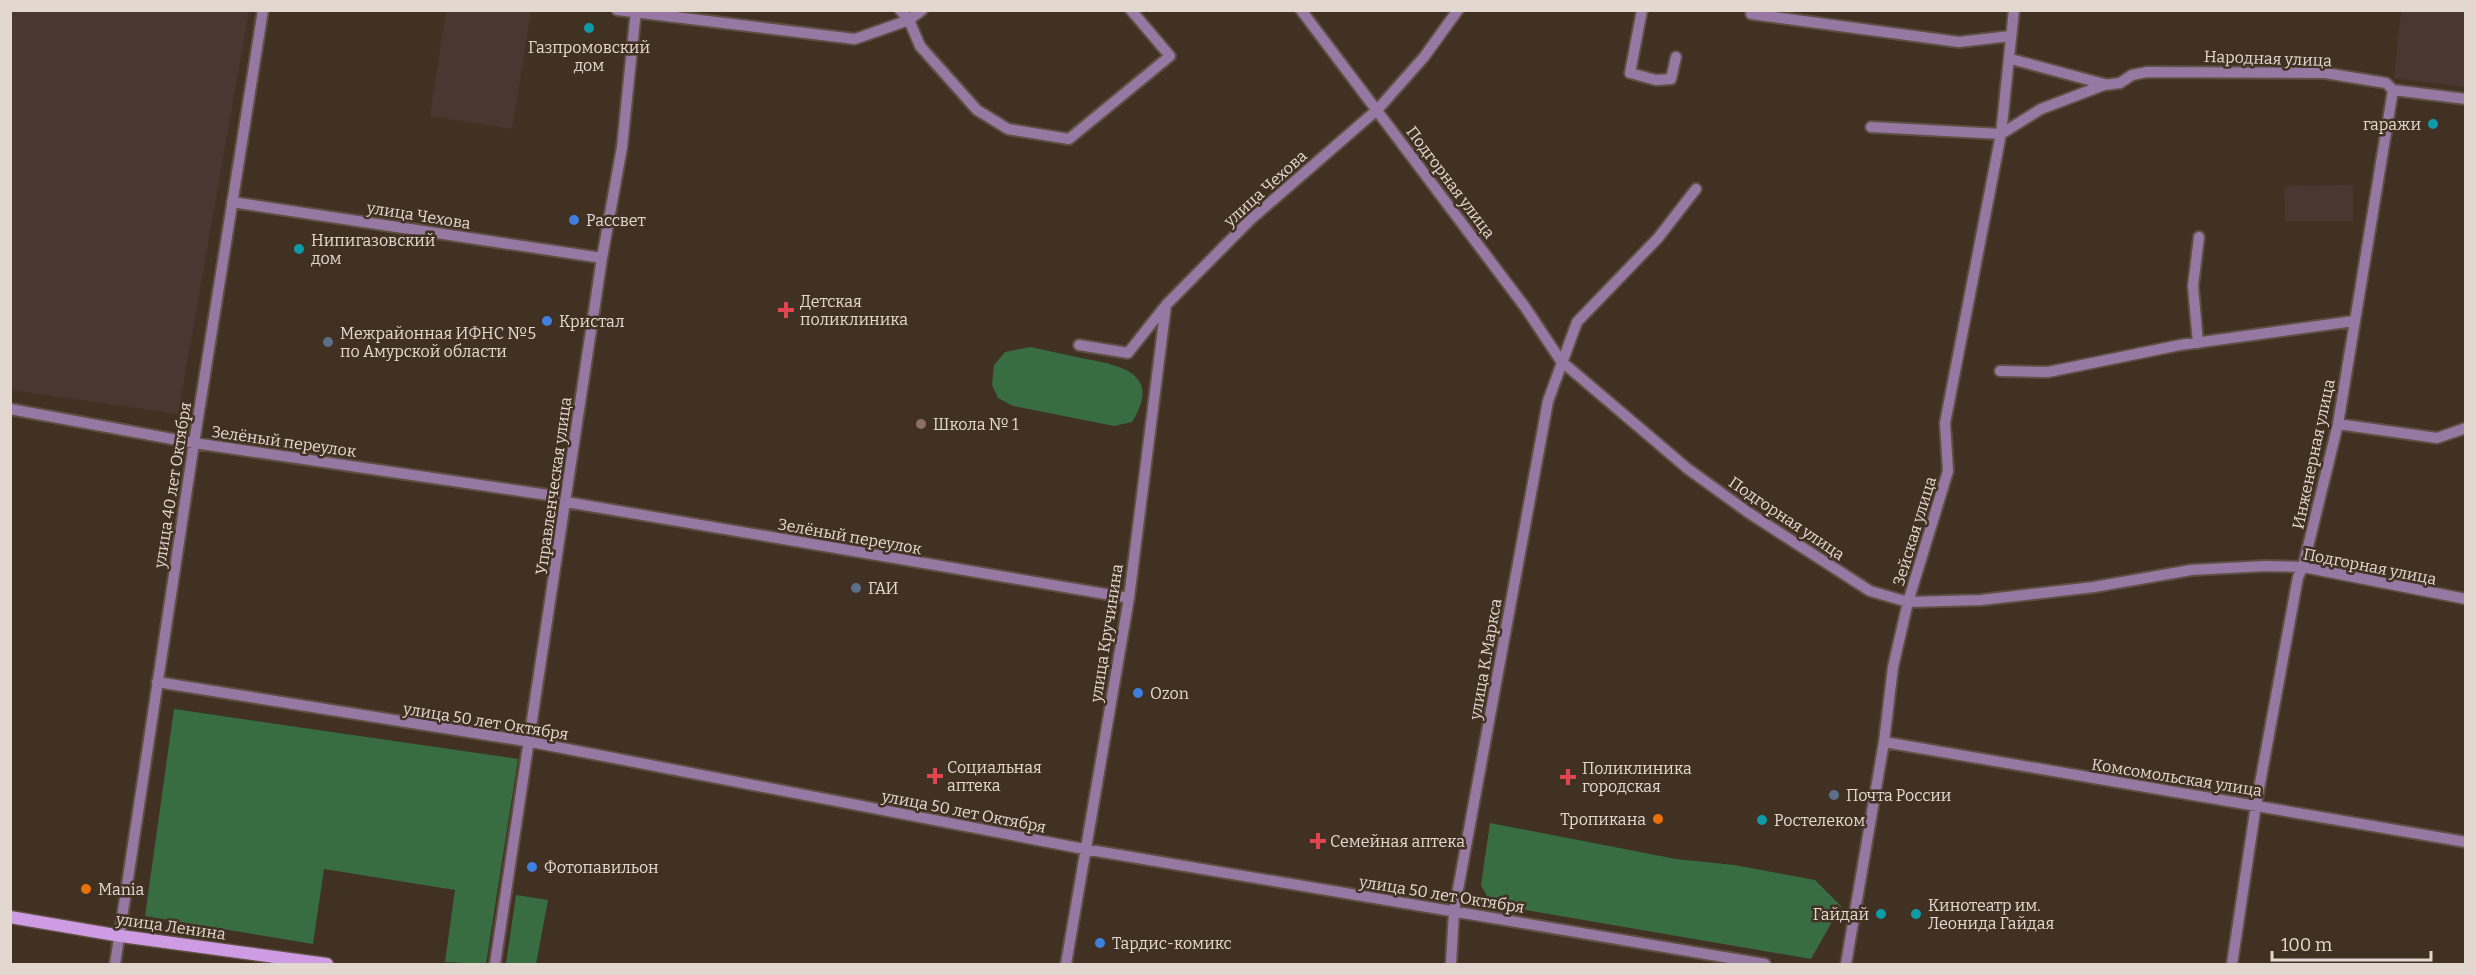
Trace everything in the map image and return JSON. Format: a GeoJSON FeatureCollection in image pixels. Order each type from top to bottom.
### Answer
{"type":"FeatureCollection","features":[{"type":"Feature","properties":{"kind":"main road","name":"улица Ленина"},"geometry":{"type":"LineString","coordinates":[[10,917],[121,936],[327,964]]}},
{"type":"Feature","properties":{"kind":"street","name":"улица 40 лет Октября"},"geometry":{"type":"LineString","coordinates":[[115,964],[231,202],[263,10]]}},
{"type":"Feature","properties":{"kind":"street"},"geometry":{"type":"LineString","coordinates":[[617,10],[855,39],[909,20],[921,10]]}},
{"type":"Feature","properties":{"kind":"street"},"geometry":{"type":"LineString","coordinates":[[900,10],[909,20],[920,46],[977,110],[1008,129],[1069,139],[1170,56],[1131,10]]}},
{"type":"Feature","properties":{"kind":"street","name":"Подгорная улица"},"geometry":{"type":"LineString","coordinates":[[1301,10],[1525,307],[1561,361],[1634,426],[1749,513],[1870,591],[1908,602],[1993,599],[2094,587],[2191,570],[2303,567],[2466,599]]}},
{"type":"Feature","properties":{"kind":"street","name":"улица Чехова"},"geometry":{"type":"LineString","coordinates":[[1079,345],[1128,353],[1166,305],[1250,220],[1378,110],[1424,57],[1458,10]]}},
{"type":"Feature","properties":{"kind":"street"},"geometry":{"type":"LineString","coordinates":[[1642,10],[1630,73],[1656,80],[1671,79],[1676,57]]}},
{"type":"Feature","properties":{"kind":"street","name":"Зейская улица"},"geometry":{"type":"LineString","coordinates":[[1846,964],[1884,742],[1893,667],[1908,602],[1948,471],[1945,423],[2001,134],[2011,59],[2010,36],[2014,10]]}},
{"type":"Feature","properties":{"kind":"street","name":"Управленческая улица"},"geometry":{"type":"LineString","coordinates":[[495,964],[531,742],[602,258],[622,147],[636,12]]}},
{"type":"Feature","properties":{"kind":"street"},"geometry":{"type":"LineString","coordinates":[[1751,14],[1959,42],[2010,36]]}},
{"type":"Feature","properties":{"kind":"street"},"geometry":{"type":"LineString","coordinates":[[2011,59],[2104,85]]}},
{"type":"Feature","properties":{"kind":"street","name":"Народная улица"},"geometry":{"type":"LineString","coordinates":[[2001,134],[2041,109],[2104,85],[2120,83],[2132,75],[2147,72],[2213,70],[2325,73],[2386,83],[2393,90],[2466,99]]}},
{"type":"Feature","properties":{"kind":"street","name":"Инженерная улица"},"geometry":{"type":"LineString","coordinates":[[2232,964],[2256,805],[2298,577],[2303,567],[2338,424],[2393,90]]}},
{"type":"Feature","properties":{"kind":"street"},"geometry":{"type":"LineString","coordinates":[[1871,127],[2001,134]]}},
{"type":"Feature","properties":{"kind":"street","name":"улица К.Маркса"},"geometry":{"type":"LineString","coordinates":[[1451,964],[1454,911],[1548,401],[1577,322],[1658,238],[1696,189]]}},
{"type":"Feature","properties":{"kind":"street","name":"улица Чехова"},"geometry":{"type":"LineString","coordinates":[[231,202],[602,258]]}},
{"type":"Feature","properties":{"kind":"street"},"geometry":{"type":"LineString","coordinates":[[2199,237],[2193,286],[2199,343]]}},
{"type":"Feature","properties":{"kind":"street","name":"улица Кручинина"},"geometry":{"type":"LineString","coordinates":[[1066,964],[1129,598],[1166,305]]}},
{"type":"Feature","properties":{"kind":"street"},"geometry":{"type":"LineString","coordinates":[[2000,371],[2048,372],[2199,343],[2354,321]]}},
{"type":"Feature","properties":{"kind":"street","name":"Зелёный переулок"},"geometry":{"type":"LineString","coordinates":[[10,409],[194,443],[555,496]]}},
{"type":"Feature","properties":{"kind":"street"},"geometry":{"type":"LineString","coordinates":[[2338,424],[2437,438],[2466,428]]}},
{"type":"Feature","properties":{"kind":"street","name":"Зелёный переулок"},"geometry":{"type":"LineString","coordinates":[[566,502],[1129,598]]}},
{"type":"Feature","properties":{"kind":"street","name":"улица 50 лет Октября"},"geometry":{"type":"LineString","coordinates":[[157,682],[531,742],[1084,849],[1766,964]]}},
{"type":"Feature","properties":{"kind":"street","name":"Комсомольская улица"},"geometry":{"type":"LineString","coordinates":[[1884,742],[2466,843]]}},
{"type":"Feature","properties":{"kind":"shaded area"},"geometry":{"type":"Polygon","coordinates":[[[11,10],[249,11],[178,414],[11,390],[11,10]]]}},
{"type":"Feature","properties":{"kind":"shaded area"},"geometry":{"type":"Polygon","coordinates":[[[446,11],[531,11],[512,129],[430,116],[446,11]]]}},
{"type":"Feature","properties":{"kind":"shaded area"},"geometry":{"type":"Polygon","coordinates":[[[2401,11],[2465,11],[2465,87],[2394,78],[2401,11]]]}},
{"type":"Feature","properties":{"kind":"shaded area"},"geometry":{"type":"Polygon","coordinates":[[[2353,185],[2353,221],[2285,221],[2284,186],[2353,185]]]}},
{"type":"Feature","properties":{"kind":"green space"},"geometry":{"type":"Polygon","coordinates":[[[1030,347],[1114,365],[1134,376],[1140,383],[1143,393],[1140,406],[1132,422],[1114,426],[1013,406],[998,398],[992,385],[994,365],[1005,352],[1030,347]]]}},
{"type":"Feature","properties":{"kind":"green space"},"geometry":{"type":"Polygon","coordinates":[[[174,709],[518,759],[486,964],[445,962],[455,890],[324,869],[313,944],[145,916],[174,709]]]}},
{"type":"Feature","properties":{"kind":"green space"},"geometry":{"type":"Polygon","coordinates":[[[1490,823],[1676,859],[1734,865],[1815,880],[1841,906],[1811,959],[1491,904],[1481,885],[1490,823]]]}},
{"type":"Feature","properties":{"kind":"green space"},"geometry":{"type":"Polygon","coordinates":[[[516,895],[548,900],[536,964],[506,964],[516,895]]]}},
{"type":"Feature","properties":{"kind":"place","name":"Газпромовский дом"},"geometry":{"type":"Point","coordinates":[589,28]}},
{"type":"Feature","properties":{"kind":"place","name":"гаражи"},"geometry":{"type":"Point","coordinates":[2433,124]}},
{"type":"Feature","properties":{"kind":"place","name":"Рассвет"},"geometry":{"type":"Point","coordinates":[574,220]}},
{"type":"Feature","properties":{"kind":"place","name":"Нипигазовский дом"},"geometry":{"type":"Point","coordinates":[299,249]}},
{"type":"Feature","properties":{"kind":"place","name":"Детская поликлиника"},"geometry":{"type":"Point","coordinates":[786,310]}},
{"type":"Feature","properties":{"kind":"place","name":"Кристал"},"geometry":{"type":"Point","coordinates":[547,321]}},
{"type":"Feature","properties":{"kind":"place","name":"Межрайонная ИФНС №5 по Амурской области"},"geometry":{"type":"Point","coordinates":[328,342]}},
{"type":"Feature","properties":{"kind":"place","name":"Школа № 1"},"geometry":{"type":"Point","coordinates":[921,424]}},
{"type":"Feature","properties":{"kind":"place","name":"ГАИ"},"geometry":{"type":"Point","coordinates":[856,588]}},
{"type":"Feature","properties":{"kind":"place","name":"Ozon"},"geometry":{"type":"Point","coordinates":[1138,693]}},
{"type":"Feature","properties":{"kind":"place","name":"Социальная аптека"},"geometry":{"type":"Point","coordinates":[935,776]}},
{"type":"Feature","properties":{"kind":"place","name":"Поликлиника городская"},"geometry":{"type":"Point","coordinates":[1568,777]}},
{"type":"Feature","properties":{"kind":"place","name":"Почта России"},"geometry":{"type":"Point","coordinates":[1834,795]}},
{"type":"Feature","properties":{"kind":"place","name":"Тропикана"},"geometry":{"type":"Point","coordinates":[1658,819]}},
{"type":"Feature","properties":{"kind":"place","name":"Ростелеком"},"geometry":{"type":"Point","coordinates":[1762,820]}},
{"type":"Feature","properties":{"kind":"place","name":"Семейная аптека"},"geometry":{"type":"Point","coordinates":[1318,841]}},
{"type":"Feature","properties":{"kind":"place","name":"Фотопавильон"},"geometry":{"type":"Point","coordinates":[532,867]}},
{"type":"Feature","properties":{"kind":"place","name":"Mania"},"geometry":{"type":"Point","coordinates":[86,889]}},
{"type":"Feature","properties":{"kind":"place","name":"Гайдай"},"geometry":{"type":"Point","coordinates":[1881,914]}},
{"type":"Feature","properties":{"kind":"place","name":"Кинотеатр им. Леонида Гайдая"},"geometry":{"type":"Point","coordinates":[1916,914]}},
{"type":"Feature","properties":{"kind":"place","name":"Тардис-комикс"},"geometry":{"type":"Point","coordinates":[1100,943]}}]}
